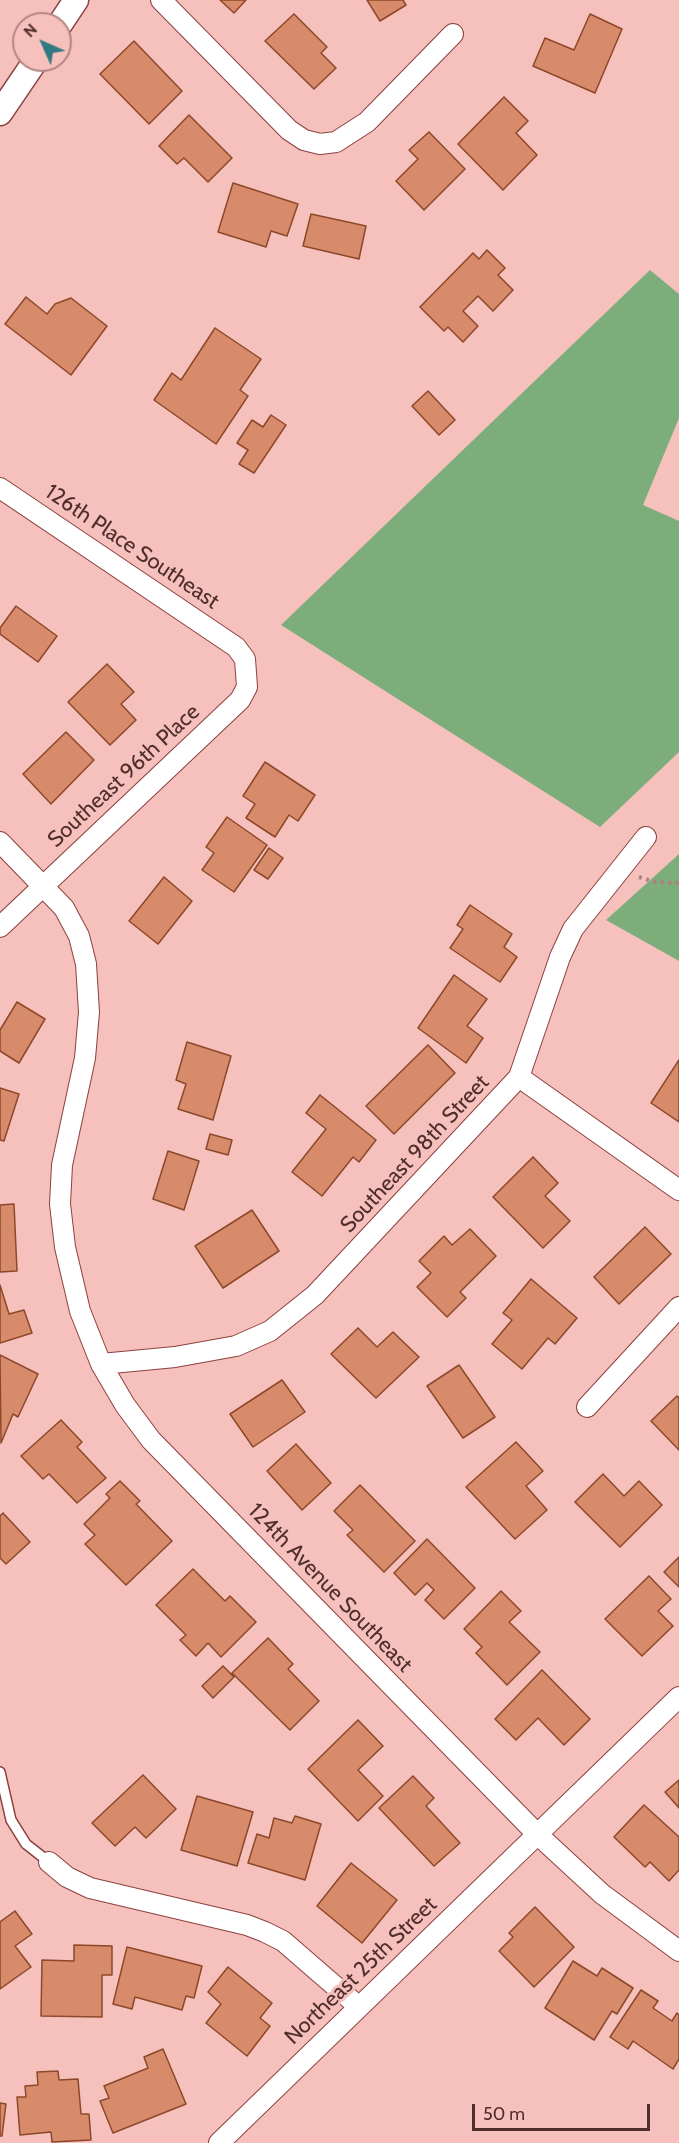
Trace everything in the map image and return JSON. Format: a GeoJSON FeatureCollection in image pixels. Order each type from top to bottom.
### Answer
{"type":"FeatureCollection","features":[{"type":"Feature","properties":{"kind":"street"},"geometry":{"type":"LineString","coordinates":[[160,0],[289,130],[304,140],[320,144],[336,142],[367,122],[453,34]]}},
{"type":"Feature","properties":{"kind":"street"},"geometry":{"type":"LineString","coordinates":[[0,113],[28,72]]}},
{"type":"Feature","properties":{"kind":"street","name":"126th Place Southeast"},"geometry":{"type":"LineString","coordinates":[[0,488],[236,647]]}},
{"type":"Feature","properties":{"kind":"street","name":"Southeast 96th Place"},"geometry":{"type":"LineString","coordinates":[[0,927],[240,700],[247,687],[247,674],[245,659],[236,647]]}},
{"type":"Feature","properties":{"kind":"street","name":"Southeast 98th Street"},"geometry":{"type":"LineString","coordinates":[[101,1364],[175,1357],[236,1346],[270,1331],[315,1295],[519,1077],[560,957],[573,929],[646,837]]}},
{"type":"Feature","properties":{"kind":"street","name":"124th Avenue Southeast"},"geometry":{"type":"LineString","coordinates":[[0,842],[64,908],[79,936],[86,964],[89,1012],[85,1058],[62,1165],[60,1204],[71,1276],[80,1311],[101,1364],[125,1405],[151,1440],[537,1834],[602,1894],[675,1942]]}},
{"type":"Feature","properties":{"kind":"street"},"geometry":{"type":"LineString","coordinates":[[519,1077],[679,1190]]}},
{"type":"Feature","properties":{"kind":"street"},"geometry":{"type":"LineString","coordinates":[[587,1407],[679,1307]]}},
{"type":"Feature","properties":{"kind":"street","name":"Northeast 25th Street"},"geometry":{"type":"LineString","coordinates":[[219,2143],[679,1697]]}},
{"type":"Feature","properties":{"kind":"street"},"geometry":{"type":"LineString","coordinates":[[48,1862],[67,1877],[90,1888],[247,1925],[265,1932],[283,1941],[358,2006]]}},
{"type":"Feature","properties":{"kind":"lane"},"geometry":{"type":"LineString","coordinates":[[0,1772],[11,1820],[26,1844],[48,1862]]}},
{"type":"Feature","properties":{"kind":"path"},"geometry":{"type":"LineString","coordinates":[[618,870],[655,882],[679,884]]}},
{"type":"Feature","properties":{"kind":"green space"},"geometry":{"type":"Polygon","coordinates":[[[650,270],[679,294],[679,418],[643,505],[679,521],[679,752],[600,827],[281,625],[650,270]]]}},
{"type":"Feature","properties":{"kind":"green space"},"geometry":{"type":"Polygon","coordinates":[[[679,854],[679,961],[606,920],[679,854]]]}},
{"type":"Feature","properties":{"kind":"building"},"geometry":{"type":"Polygon","coordinates":[[[220,0],[246,0],[234,13],[220,0]]]}},
{"type":"Feature","properties":{"kind":"building"},"geometry":{"type":"Polygon","coordinates":[[[367,0],[403,0],[406,5],[380,21],[367,0]]]}},
{"type":"Feature","properties":{"kind":"building"},"geometry":{"type":"Polygon","coordinates":[[[294,14],[327,47],[321,53],[336,68],[314,89],[265,41],[294,14]]]}},
{"type":"Feature","properties":{"kind":"building"},"geometry":{"type":"Polygon","coordinates":[[[590,14],[622,29],[595,93],[533,66],[545,38],[574,50],[590,14]]]}},
{"type":"Feature","properties":{"kind":"building"},"geometry":{"type":"Polygon","coordinates":[[[134,41],[182,91],[149,124],[100,74],[134,41]]]}},
{"type":"Feature","properties":{"kind":"building"},"geometry":{"type":"Polygon","coordinates":[[[504,97],[528,121],[516,133],[537,155],[503,190],[458,144],[504,97]]]}},
{"type":"Feature","properties":{"kind":"building"},"geometry":{"type":"Polygon","coordinates":[[[189,115],[232,158],[208,182],[184,158],[177,164],[159,146],[189,115]]]}},
{"type":"Feature","properties":{"kind":"building"},"geometry":{"type":"Polygon","coordinates":[[[429,132],[465,169],[424,210],[396,181],[418,159],[409,150],[429,132]]]}},
{"type":"Feature","properties":{"kind":"building"},"geometry":{"type":"Polygon","coordinates":[[[233,183],[298,204],[287,236],[271,231],[266,247],[218,232],[233,183]]]}},
{"type":"Feature","properties":{"kind":"building"},"geometry":{"type":"Polygon","coordinates":[[[311,214],[366,226],[359,259],[303,246],[311,214]]]}},
{"type":"Feature","properties":{"kind":"building"},"geometry":{"type":"Polygon","coordinates":[[[487,250],[505,268],[498,275],[513,290],[493,311],[478,296],[463,311],[478,326],[463,342],[448,327],[444,331],[420,307],[473,253],[479,259],[487,250]]]}},
{"type":"Feature","properties":{"kind":"building"},"geometry":{"type":"Polygon","coordinates":[[[26,297],[47,314],[55,304],[71,298],[107,326],[71,375],[5,324],[26,297]]]}},
{"type":"Feature","properties":{"kind":"building"},"geometry":{"type":"Polygon","coordinates":[[[215,328],[261,359],[240,390],[248,396],[216,444],[154,400],[172,373],[181,380],[215,328]]]}},
{"type":"Feature","properties":{"kind":"building"},"geometry":{"type":"Polygon","coordinates":[[[428,391],[455,420],[439,435],[412,406],[428,391]]]}},
{"type":"Feature","properties":{"kind":"building"},"geometry":{"type":"Polygon","coordinates":[[[271,415],[286,425],[254,473],[239,464],[248,450],[237,443],[252,420],[263,427],[271,415]]]}},
{"type":"Feature","properties":{"kind":"building"},"geometry":{"type":"Polygon","coordinates":[[[16,606],[57,636],[38,662],[0,634],[0,628],[16,606]]]}},
{"type":"Feature","properties":{"kind":"building"},"geometry":{"type":"Polygon","coordinates":[[[107,664],[134,692],[121,704],[136,720],[110,745],[68,702],[107,664]]]}},
{"type":"Feature","properties":{"kind":"building"},"geometry":{"type":"Polygon","coordinates":[[[66,732],[94,760],[51,804],[23,774],[66,732]]]}},
{"type":"Feature","properties":{"kind":"building"},"geometry":{"type":"Polygon","coordinates":[[[265,762],[315,795],[298,821],[289,815],[275,837],[246,818],[255,804],[243,796],[265,762]]]}},
{"type":"Feature","properties":{"kind":"building"},"geometry":{"type":"Polygon","coordinates":[[[227,817],[267,845],[234,892],[202,870],[214,853],[206,847],[227,817]]]}},
{"type":"Feature","properties":{"kind":"building"},"geometry":{"type":"Polygon","coordinates":[[[269,848],[283,858],[268,879],[254,870],[269,848]]]}},
{"type":"Feature","properties":{"kind":"building"},"geometry":{"type":"Polygon","coordinates":[[[164,877],[192,901],[158,944],[129,921],[164,877]]]}},
{"type":"Feature","properties":{"kind":"building"},"geometry":{"type":"Polygon","coordinates":[[[470,905],[512,934],[504,947],[517,957],[500,982],[450,948],[463,929],[457,925],[470,905]]]}},
{"type":"Feature","properties":{"kind":"building"},"geometry":{"type":"Polygon","coordinates":[[[454,975],[487,999],[467,1026],[483,1038],[466,1063],[418,1028],[454,975]]]}},
{"type":"Feature","properties":{"kind":"building"},"geometry":{"type":"Polygon","coordinates":[[[17,1002],[45,1019],[19,1063],[0,1051],[0,1030],[17,1002]]]}},
{"type":"Feature","properties":{"kind":"building"},"geometry":{"type":"Polygon","coordinates":[[[187,1042],[231,1056],[213,1120],[178,1109],[186,1084],[176,1080],[187,1042]]]}},
{"type":"Feature","properties":{"kind":"building"},"geometry":{"type":"Polygon","coordinates":[[[428,1045],[455,1073],[394,1134],[366,1106],[428,1045]]]}},
{"type":"Feature","properties":{"kind":"building"},"geometry":{"type":"Polygon","coordinates":[[[679,1060],[679,1122],[651,1103],[679,1060]]]}},
{"type":"Feature","properties":{"kind":"building"},"geometry":{"type":"Polygon","coordinates":[[[0,1088],[19,1094],[4,1141],[0,1140],[0,1088]]]}},
{"type":"Feature","properties":{"kind":"building"},"geometry":{"type":"Polygon","coordinates":[[[320,1095],[376,1140],[359,1162],[353,1157],[322,1196],[292,1172],[326,1129],[306,1113],[320,1095]]]}},
{"type":"Feature","properties":{"kind":"building"},"geometry":{"type":"Polygon","coordinates":[[[210,1134],[232,1140],[228,1155],[206,1149],[210,1134]]]}},
{"type":"Feature","properties":{"kind":"building"},"geometry":{"type":"Polygon","coordinates":[[[168,1151],[199,1161],[184,1210],[153,1199],[168,1151]]]}},
{"type":"Feature","properties":{"kind":"building"},"geometry":{"type":"Polygon","coordinates":[[[533,1157],[558,1183],[545,1196],[570,1221],[543,1248],[493,1197],[533,1157]]]}},
{"type":"Feature","properties":{"kind":"building"},"geometry":{"type":"Polygon","coordinates":[[[14,1204],[17,1271],[0,1272],[0,1205],[14,1204]]]}},
{"type":"Feature","properties":{"kind":"building"},"geometry":{"type":"Polygon","coordinates":[[[252,1210],[279,1251],[223,1288],[195,1246],[252,1210]]]}},
{"type":"Feature","properties":{"kind":"building"},"geometry":{"type":"Polygon","coordinates":[[[645,1227],[671,1254],[619,1304],[594,1277],[645,1227]]]}},
{"type":"Feature","properties":{"kind":"building"},"geometry":{"type":"Polygon","coordinates":[[[470,1229],[496,1256],[460,1292],[466,1298],[447,1317],[417,1287],[431,1273],[419,1261],[444,1236],[452,1245],[470,1229]]]}},
{"type":"Feature","properties":{"kind":"building"},"geometry":{"type":"Polygon","coordinates":[[[531,1279],[577,1318],[555,1344],[548,1338],[522,1369],[492,1344],[512,1320],[503,1313],[531,1279]]]}},
{"type":"Feature","properties":{"kind":"building"},"geometry":{"type":"Polygon","coordinates":[[[0,1285],[9,1314],[24,1310],[32,1333],[0,1343],[0,1285]]]}},
{"type":"Feature","properties":{"kind":"building"},"geometry":{"type":"Polygon","coordinates":[[[358,1328],[377,1347],[393,1332],[419,1357],[376,1398],[331,1354],[358,1328]]]}},
{"type":"Feature","properties":{"kind":"building"},"geometry":{"type":"Polygon","coordinates":[[[0,1355],[38,1374],[18,1417],[13,1414],[1,1443],[0,1355]]]}},
{"type":"Feature","properties":{"kind":"building"},"geometry":{"type":"Polygon","coordinates":[[[459,1365],[495,1417],[463,1438],[427,1386],[459,1365]]]}},
{"type":"Feature","properties":{"kind":"building"},"geometry":{"type":"Polygon","coordinates":[[[282,1380],[305,1412],[253,1447],[230,1414],[282,1380]]]}},
{"type":"Feature","properties":{"kind":"building"},"geometry":{"type":"Polygon","coordinates":[[[677,1396],[679,1398],[679,1450],[651,1421],[677,1396]]]}},
{"type":"Feature","properties":{"kind":"building"},"geometry":{"type":"Polygon","coordinates":[[[61,1420],[82,1442],[77,1447],[106,1478],[77,1503],[49,1474],[43,1479],[21,1456],[61,1420]]]}},
{"type":"Feature","properties":{"kind":"building"},"geometry":{"type":"Polygon","coordinates":[[[516,1442],[543,1471],[526,1486],[547,1510],[515,1539],[466,1487],[516,1442]]]}},
{"type":"Feature","properties":{"kind":"building"},"geometry":{"type":"Polygon","coordinates":[[[296,1444],[331,1483],[302,1510],[267,1471],[296,1444]]]}},
{"type":"Feature","properties":{"kind":"building"},"geometry":{"type":"Polygon","coordinates":[[[603,1474],[624,1496],[639,1481],[662,1505],[620,1547],[575,1502],[603,1474]]]}},
{"type":"Feature","properties":{"kind":"building"},"geometry":{"type":"Polygon","coordinates":[[[120,1481],[140,1501],[136,1504],[172,1541],[126,1585],[85,1544],[95,1535],[84,1524],[110,1498],[106,1494],[120,1481]]]}},
{"type":"Feature","properties":{"kind":"building"},"geometry":{"type":"Polygon","coordinates":[[[360,1485],[415,1541],[384,1572],[347,1535],[353,1530],[334,1511],[360,1485]]]}},
{"type":"Feature","properties":{"kind":"building"},"geometry":{"type":"Polygon","coordinates":[[[3,1513],[30,1542],[6,1564],[0,1558],[0,1516],[3,1513]]]}},
{"type":"Feature","properties":{"kind":"building"},"geometry":{"type":"Polygon","coordinates":[[[427,1539],[475,1588],[444,1619],[425,1600],[434,1590],[427,1583],[415,1595],[394,1573],[427,1539]]]}},
{"type":"Feature","properties":{"kind":"building"},"geometry":{"type":"Polygon","coordinates":[[[679,1557],[679,1587],[664,1572],[679,1557]]]}},
{"type":"Feature","properties":{"kind":"building"},"geometry":{"type":"Polygon","coordinates":[[[193,1569],[225,1601],[230,1596],[256,1622],[221,1657],[208,1643],[196,1656],[180,1640],[186,1635],[156,1605],[193,1569]]]}},
{"type":"Feature","properties":{"kind":"building"},"geometry":{"type":"Polygon","coordinates":[[[649,1576],[671,1599],[658,1611],[673,1626],[642,1656],[605,1619],[649,1576]]]}},
{"type":"Feature","properties":{"kind":"building"},"geometry":{"type":"Polygon","coordinates":[[[501,1591],[521,1611],[509,1622],[540,1652],[507,1685],[476,1653],[482,1647],[464,1629],[501,1591]]]}},
{"type":"Feature","properties":{"kind":"building"},"geometry":{"type":"Polygon","coordinates":[[[268,1638],[293,1664],[288,1669],[319,1701],[290,1730],[232,1673],[268,1638]]]}},
{"type":"Feature","properties":{"kind":"building"},"geometry":{"type":"Polygon","coordinates":[[[223,1666],[234,1677],[213,1698],[202,1686],[223,1666]]]}},
{"type":"Feature","properties":{"kind":"building"},"geometry":{"type":"Polygon","coordinates":[[[542,1670],[590,1719],[564,1745],[538,1718],[516,1740],[495,1719],[542,1670]]]}},
{"type":"Feature","properties":{"kind":"building"},"geometry":{"type":"Polygon","coordinates":[[[358,1720],[383,1746],[358,1770],[383,1796],[358,1821],[308,1769],[358,1720]]]}},
{"type":"Feature","properties":{"kind":"building"},"geometry":{"type":"Polygon","coordinates":[[[143,1775],[176,1809],[146,1838],[135,1827],[115,1846],[92,1823],[143,1775]]]}},
{"type":"Feature","properties":{"kind":"building"},"geometry":{"type":"Polygon","coordinates":[[[413,1776],[434,1798],[426,1806],[460,1843],[434,1866],[379,1808],[413,1776]]]}},
{"type":"Feature","properties":{"kind":"building"},"geometry":{"type":"Polygon","coordinates":[[[679,1780],[679,1808],[665,1792],[679,1780]]]}},
{"type":"Feature","properties":{"kind":"building"},"geometry":{"type":"Polygon","coordinates":[[[197,1796],[253,1812],[237,1866],[181,1850],[197,1796]]]}},
{"type":"Feature","properties":{"kind":"building"},"geometry":{"type":"Polygon","coordinates":[[[644,1805],[679,1837],[679,1870],[669,1881],[650,1862],[645,1867],[614,1837],[644,1805]]]}},
{"type":"Feature","properties":{"kind":"building"},"geometry":{"type":"Polygon","coordinates":[[[295,1816],[321,1824],[305,1880],[248,1863],[257,1834],[269,1838],[274,1818],[292,1823],[295,1816]]]}},
{"type":"Feature","properties":{"kind":"building"},"geometry":{"type":"Polygon","coordinates":[[[351,1863],[397,1900],[362,1943],[317,1906],[351,1863]]]}},
{"type":"Feature","properties":{"kind":"building"},"geometry":{"type":"Polygon","coordinates":[[[535,1907],[574,1947],[534,1987],[499,1951],[513,1937],[509,1933],[535,1907]]]}},
{"type":"Feature","properties":{"kind":"building"},"geometry":{"type":"Polygon","coordinates":[[[15,1911],[32,1934],[15,1946],[31,1967],[0,1989],[0,1922],[15,1911]]]}},
{"type":"Feature","properties":{"kind":"building"},"geometry":{"type":"Polygon","coordinates":[[[74,1945],[112,1946],[112,1975],[102,1975],[102,2017],[41,2016],[42,1960],[74,1961],[74,1945]]]}},
{"type":"Feature","properties":{"kind":"building"},"geometry":{"type":"Polygon","coordinates":[[[127,1947],[202,1966],[194,1998],[186,1996],[182,2010],[135,1997],[132,2009],[113,2004],[127,1947]]]}},
{"type":"Feature","properties":{"kind":"building"},"geometry":{"type":"Polygon","coordinates":[[[573,1961],[597,1976],[602,1968],[633,1988],[617,2014],[612,2011],[594,2040],[545,2008],[573,1961]]]}},
{"type":"Feature","properties":{"kind":"building"},"geometry":{"type":"Polygon","coordinates":[[[228,1967],[272,2003],[260,2018],[270,2026],[247,2056],[206,2023],[221,2004],[208,1992],[228,1967]]]}},
{"type":"Feature","properties":{"kind":"building"},"geometry":{"type":"Polygon","coordinates":[[[641,1990],[658,2001],[653,2008],[672,2021],[677,2013],[679,2015],[679,2059],[673,2069],[633,2041],[628,2049],[610,2037],[641,1990]]]}},
{"type":"Feature","properties":{"kind":"building"},"geometry":{"type":"Polygon","coordinates":[[[163,2049],[186,2104],[113,2133],[100,2101],[109,2098],[104,2086],[148,2068],[144,2057],[163,2049]]]}},
{"type":"Feature","properties":{"kind":"building"},"geometry":{"type":"Polygon","coordinates":[[[58,2071],[59,2080],[78,2079],[81,2114],[89,2114],[91,2140],[52,2142],[51,2132],[20,2135],[17,2097],[26,2097],[25,2086],[38,2085],[37,2072],[58,2071]]]}},
{"type":"Feature","properties":{"kind":"building"},"geometry":{"type":"Polygon","coordinates":[[[0,2103],[6,2104],[2,2136],[0,2136],[0,2103]]]}}]}
